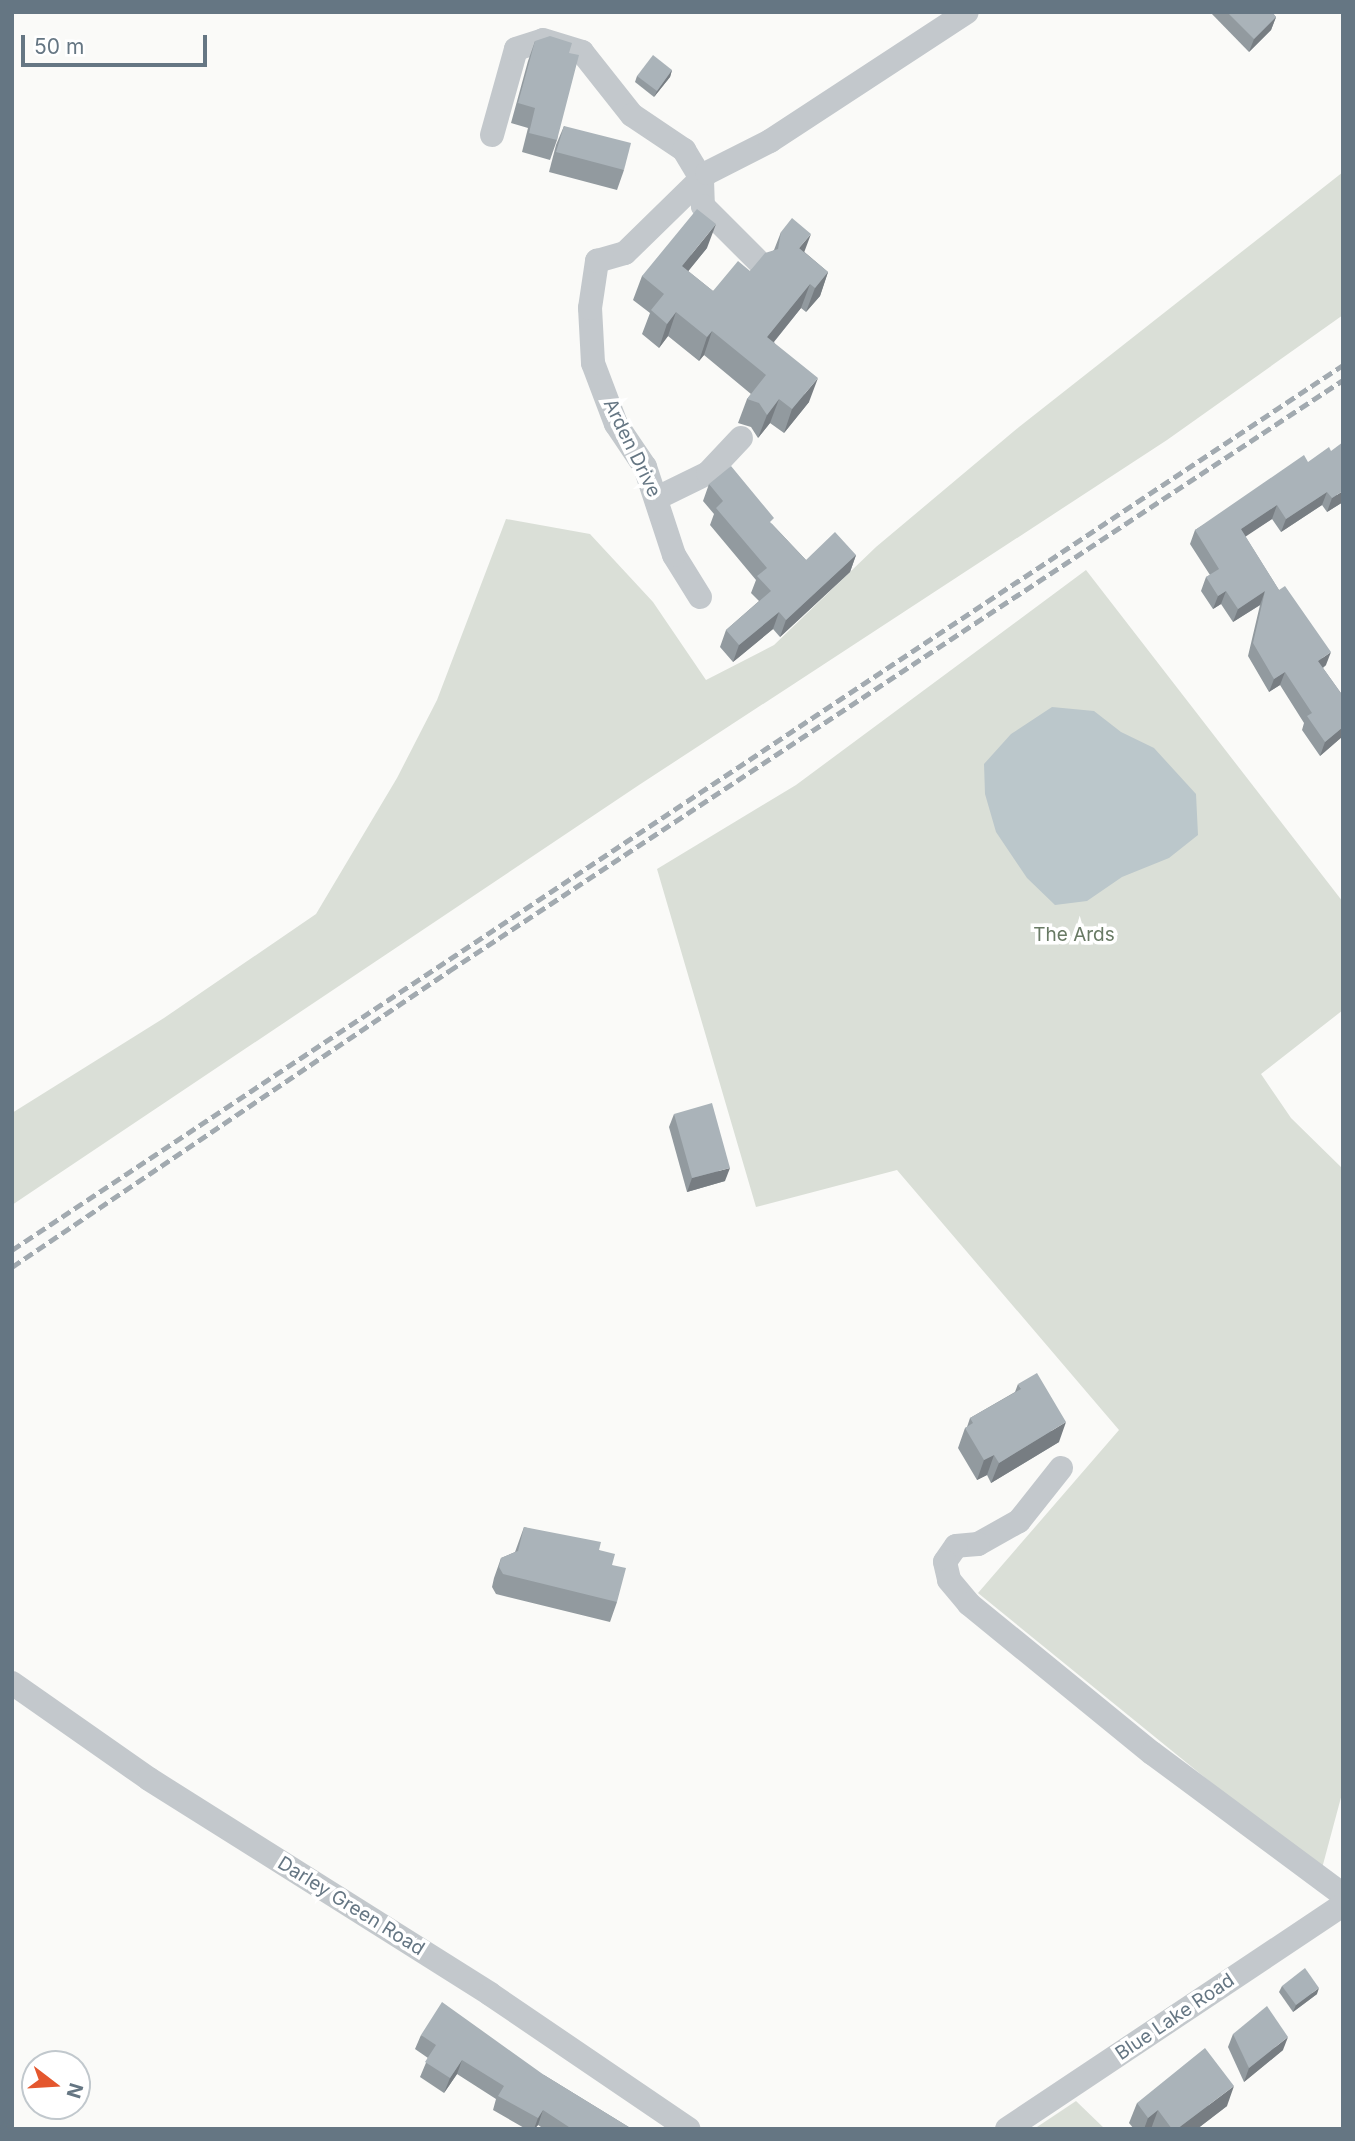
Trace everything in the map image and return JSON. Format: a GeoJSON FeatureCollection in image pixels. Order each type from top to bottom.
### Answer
{"type":"FeatureCollection","features":[{"type":"Feature","properties":{"kind":"street"},"geometry":{"type":"LineString","coordinates":[[702,180],[967,12]]}},
{"type":"Feature","properties":{"kind":"street"},"geometry":{"type":"LineString","coordinates":[[492,135],[516,49],[543,40],[582,52],[632,115],[684,150],[702,180],[703,206],[759,262]]}},
{"type":"Feature","properties":{"kind":"street","name":"Arden Drive"},"geometry":{"type":"LineString","coordinates":[[700,597],[674,555],[645,467],[617,424],[593,363],[590,308],[597,261],[625,253],[702,180]]}},
{"type":"Feature","properties":{"kind":"street"},"geometry":{"type":"LineString","coordinates":[[657,498],[708,473],[741,438]]}},
{"type":"Feature","properties":{"kind":"street"},"geometry":{"type":"LineString","coordinates":[[1061,1468],[1019,1521],[978,1544],[956,1546],[946,1562],[949,1580],[969,1604],[1152,1753],[1343,1895]]}},
{"type":"Feature","properties":{"kind":"street","name":"Darley Green Road"},"geometry":{"type":"LineString","coordinates":[[12,1683],[149,1779],[491,1994],[689,2129]]}},
{"type":"Feature","properties":{"kind":"street","name":"Blue Lake Road"},"geometry":{"type":"LineString","coordinates":[[1007,2129],[1343,1905]]}},
{"type":"Feature","properties":{"kind":"green space"},"geometry":{"type":"Polygon","coordinates":[[[1343,172],[1343,315],[1167,440],[639,785],[12,1205],[12,1113],[164,1018],[316,914],[397,778],[437,700],[506,519],[590,534],[653,602],[706,680],[774,645],[876,547],[1019,427],[1343,172]]]}},
{"type":"Feature","properties":{"kind":"green space","name":"The Ards"},"geometry":{"type":"Polygon","coordinates":[[[1086,570],[1343,902],[1343,1010],[1261,1074],[1291,1118],[1343,1169],[1343,1790],[1321,1872],[978,1593],[1119,1430],[897,1170],[756,1207],[657,869],[796,785],[1086,570]]]}},
{"type":"Feature","properties":{"kind":"green space"},"geometry":{"type":"Polygon","coordinates":[[[1076,2101],[1105,2129],[1034,2129],[1076,2101]]]}},
{"type":"Feature","properties":{"kind":"shaded area"},"geometry":{"type":"Polygon","coordinates":[[[1052,707],[1094,711],[1121,732],[1154,748],[1196,794],[1198,835],[1169,858],[1122,877],[1087,901],[1055,905],[1027,878],[996,832],[985,794],[984,764],[1011,734],[1052,707]]]}},
{"type":"Feature","properties":{"kind":"building"},"geometry":{"type":"Polygon","coordinates":[[[1227,12],[1272,12],[1276,17],[1254,39],[1227,12]]]}},
{"type":"Feature","properties":{"kind":"building"},"geometry":{"type":"Polygon","coordinates":[[[550,36],[572,43],[569,53],[579,55],[557,140],[529,133],[535,108],[518,103],[535,41],[550,36]]]}},
{"type":"Feature","properties":{"kind":"building"},"geometry":{"type":"Polygon","coordinates":[[[653,55],[672,70],[657,91],[637,76],[653,55]]]}},
{"type":"Feature","properties":{"kind":"building"},"geometry":{"type":"Polygon","coordinates":[[[564,126],[631,143],[624,170],[556,152],[564,126]]]}},
{"type":"Feature","properties":{"kind":"building"},"geometry":{"type":"Polygon","coordinates":[[[697,209],[716,224],[682,266],[713,291],[738,261],[750,271],[765,253],[778,249],[781,232],[792,218],[811,234],[799,248],[828,272],[815,288],[810,284],[767,337],[818,378],[792,409],[779,399],[767,415],[759,403],[747,399],[766,375],[712,331],[707,337],[676,312],[667,324],[651,310],[664,294],[642,276],[697,209]]]}},
{"type":"Feature","properties":{"kind":"building"},"geometry":{"type":"Polygon","coordinates":[[[1343,442],[1343,491],[1332,498],[1327,492],[1286,519],[1277,505],[1241,529],[1279,590],[1285,586],[1331,652],[1318,661],[1343,696],[1343,727],[1325,742],[1307,716],[1312,713],[1285,672],[1274,679],[1253,643],[1265,591],[1238,609],[1226,591],[1218,596],[1206,577],[1219,569],[1195,530],[1304,455],[1308,462],[1329,447],[1331,451],[1343,442]]]}},
{"type":"Feature","properties":{"kind":"building"},"geometry":{"type":"Polygon","coordinates":[[[731,466],[774,518],[770,522],[806,560],[835,532],[856,555],[786,620],[779,612],[739,645],[726,630],[771,591],[757,576],[767,568],[716,508],[723,501],[709,484],[731,466]]]}},
{"type":"Feature","properties":{"kind":"building"},"geometry":{"type":"Polygon","coordinates":[[[712,1103],[730,1168],[692,1178],[674,1114],[712,1103]]]}},
{"type":"Feature","properties":{"kind":"building"},"geometry":{"type":"Polygon","coordinates":[[[1037,1373],[1066,1422],[999,1463],[994,1455],[984,1460],[965,1428],[973,1423],[970,1418],[1021,1389],[1018,1384],[1037,1373]]]}},
{"type":"Feature","properties":{"kind":"building"},"geometry":{"type":"Polygon","coordinates":[[[524,1527],[601,1542],[599,1550],[615,1554],[612,1565],[626,1568],[617,1602],[503,1574],[499,1567],[501,1558],[518,1551],[524,1527]]]}},
{"type":"Feature","properties":{"kind":"building"},"geometry":{"type":"Polygon","coordinates":[[[1305,1968],[1319,1988],[1296,2005],[1282,1986],[1305,1968]]]}},
{"type":"Feature","properties":{"kind":"building"},"geometry":{"type":"Polygon","coordinates":[[[442,2002],[544,2075],[632,2129],[572,2129],[543,2110],[538,2118],[498,2096],[504,2086],[462,2060],[450,2078],[425,2062],[436,2045],[421,2035],[442,2002]]]}},
{"type":"Feature","properties":{"kind":"building"},"geometry":{"type":"Polygon","coordinates":[[[1267,2006],[1288,2037],[1249,2068],[1233,2034],[1267,2006]]]}},
{"type":"Feature","properties":{"kind":"building"},"geometry":{"type":"Polygon","coordinates":[[[1205,2048],[1234,2086],[1177,2129],[1172,2129],[1158,2110],[1148,2118],[1137,2103],[1205,2048]]]}},
{"type":"Feature","properties":{"kind":"railway"},"geometry":{"type":"LineString","coordinates":[[12,1250],[1343,365]]}},
{"type":"Feature","properties":{"kind":"railway"},"geometry":{"type":"LineString","coordinates":[[12,1267],[449,971],[1343,380]]}}]}
